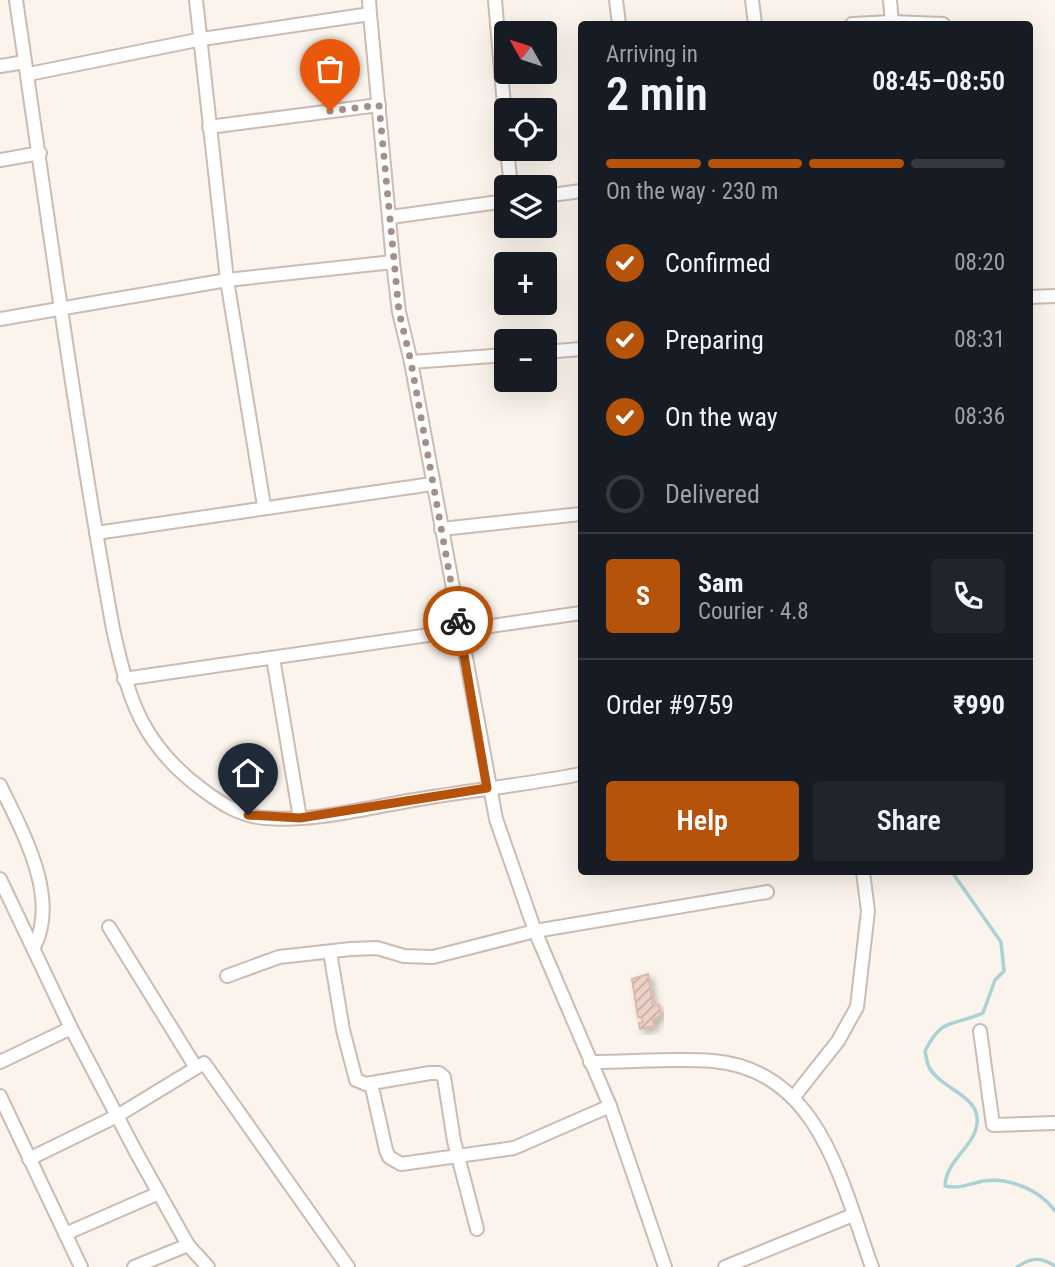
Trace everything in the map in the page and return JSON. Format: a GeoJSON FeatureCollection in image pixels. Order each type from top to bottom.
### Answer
{"type":"FeatureCollection","features":[{"type":"Feature","properties":{"kind":"street"},"geometry":{"type":"LineString","coordinates":[[16,0],[40,153],[60,311],[96,533],[124,679],[146,733],[160,752],[191,781],[234,811],[261,818],[300,818],[578,774]]}},
{"type":"Feature","properties":{"kind":"street"},"geometry":{"type":"LineString","coordinates":[[196,0],[227,280],[264,506]]}},
{"type":"Feature","properties":{"kind":"street"},"geometry":{"type":"LineString","coordinates":[[369,0],[399,312],[411,362],[487,788],[507,859],[610,1106],[665,1267]]}},
{"type":"Feature","properties":{"kind":"street"},"geometry":{"type":"LineString","coordinates":[[495,0],[503,98]]}},
{"type":"Feature","properties":{"kind":"street"},"geometry":{"type":"LineString","coordinates":[[616,0],[619,21]]}},
{"type":"Feature","properties":{"kind":"street"},"geometry":{"type":"LineString","coordinates":[[752,0],[755,21]]}},
{"type":"Feature","properties":{"kind":"street"},"geometry":{"type":"LineString","coordinates":[[890,0],[892,21]]}},
{"type":"Feature","properties":{"kind":"street"},"geometry":{"type":"LineString","coordinates":[[0,66],[27,68],[370,14]]}},
{"type":"Feature","properties":{"kind":"street"},"geometry":{"type":"LineString","coordinates":[[209,127],[379,105]]}},
{"type":"Feature","properties":{"kind":"street"},"geometry":{"type":"LineString","coordinates":[[0,160],[40,153]]}},
{"type":"Feature","properties":{"kind":"street"},"geometry":{"type":"LineString","coordinates":[[557,194],[578,191]]}},
{"type":"Feature","properties":{"kind":"street"},"geometry":{"type":"LineString","coordinates":[[391,217],[494,203]]}},
{"type":"Feature","properties":{"kind":"street"},"geometry":{"type":"LineString","coordinates":[[0,319],[60,311],[227,280],[393,262]]}},
{"type":"Feature","properties":{"kind":"street"},"geometry":{"type":"LineString","coordinates":[[1033,297],[1055,296]]}},
{"type":"Feature","properties":{"kind":"street"},"geometry":{"type":"LineString","coordinates":[[557,351],[578,349]]}},
{"type":"Feature","properties":{"kind":"street"},"geometry":{"type":"LineString","coordinates":[[411,362],[494,356]]}},
{"type":"Feature","properties":{"kind":"street"},"geometry":{"type":"LineString","coordinates":[[96,533],[264,506],[432,484]]}},
{"type":"Feature","properties":{"kind":"street"},"geometry":{"type":"LineString","coordinates":[[441,529],[578,514]]}},
{"type":"Feature","properties":{"kind":"street"},"geometry":{"type":"LineString","coordinates":[[124,679],[578,613]]}},
{"type":"Feature","properties":{"kind":"street"},"geometry":{"type":"LineString","coordinates":[[274,658],[300,818]]}},
{"type":"Feature","properties":{"kind":"street"},"geometry":{"type":"LineString","coordinates":[[0,785],[23,828],[35,866],[43,924],[34,947]]}},
{"type":"Feature","properties":{"kind":"street"},"geometry":{"type":"LineString","coordinates":[[793,1098],[838,1041],[857,1007],[868,911],[863,875]]}},
{"type":"Feature","properties":{"kind":"street"},"geometry":{"type":"LineString","coordinates":[[0,879],[71,1028],[117,1116],[188,1245],[208,1267]]}},
{"type":"Feature","properties":{"kind":"street"},"geometry":{"type":"LineString","coordinates":[[227,976],[270,959],[330,952],[377,948],[404,956],[433,957],[535,931],[767,892]]}},
{"type":"Feature","properties":{"kind":"street"},"geometry":{"type":"LineString","coordinates":[[109,928],[195,1066]]}},
{"type":"Feature","properties":{"kind":"street"},"geometry":{"type":"LineString","coordinates":[[330,952],[352,1075],[361,1083],[430,1073],[442,1075],[446,1081],[457,1157],[477,1229]]}},
{"type":"Feature","properties":{"kind":"street"},"geometry":{"type":"LineString","coordinates":[[0,1062],[71,1028]]}},
{"type":"Feature","properties":{"kind":"street"},"geometry":{"type":"LineString","coordinates":[[980,1031],[992,1123],[998,1127],[1055,1123]]}},
{"type":"Feature","properties":{"kind":"street"},"geometry":{"type":"LineString","coordinates":[[590,1062],[714,1061],[762,1074],[793,1098],[816,1126],[832,1154],[872,1267]]}},
{"type":"Feature","properties":{"kind":"street"},"geometry":{"type":"LineString","coordinates":[[29,1159],[117,1116],[202,1063],[209,1066],[239,1115],[348,1267]]}},
{"type":"Feature","properties":{"kind":"street"},"geometry":{"type":"LineString","coordinates":[[371,1083],[386,1150],[395,1162],[410,1164],[514,1149],[610,1106]]}},
{"type":"Feature","properties":{"kind":"street"},"geometry":{"type":"LineString","coordinates":[[0,1096],[5,1122],[29,1159],[81,1267]]}},
{"type":"Feature","properties":{"kind":"street"},"geometry":{"type":"LineString","coordinates":[[65,1234],[159,1193]]}},
{"type":"Feature","properties":{"kind":"street"},"geometry":{"type":"LineString","coordinates":[[725,1267],[853,1215]]}},
{"type":"Feature","properties":{"kind":"street"},"geometry":{"type":"LineString","coordinates":[[134,1267],[188,1245]]}},
{"type":"Feature","properties":{"kind":"building"},"geometry":{"type":"Polygon","coordinates":[[[648,974],[653,1006],[659,1005],[661,1015],[653,1020],[654,1026],[640,1029],[639,1023],[643,1022],[642,1017],[638,1017],[632,979],[648,974]]]}},
{"type":"Feature","properties":{"kind":"waterway"},"geometry":{"type":"LineString","coordinates":[[954,875],[1001,942],[1004,971],[995,980],[983,1013],[943,1027],[925,1051],[928,1065],[934,1075],[966,1099],[977,1114],[975,1132],[950,1169],[945,1186],[960,1187],[993,1180],[1013,1183],[1032,1191],[1055,1211]]}},
{"type":"Feature","properties":{"kind":"waterway"},"geometry":{"type":"LineString","coordinates":[[1017,1267],[1036,1259],[1055,1266]]}},
{"type":"Feature","properties":{"kind":"way so far"},"geometry":{"type":"LineString","coordinates":[[330,111],[379,105],[399,312],[411,362],[458,621]]}},
{"type":"Feature","properties":{"kind":"route"},"geometry":{"type":"LineString","coordinates":[[248,815],[274,819],[300,818],[487,788],[458,621]]}}]}
